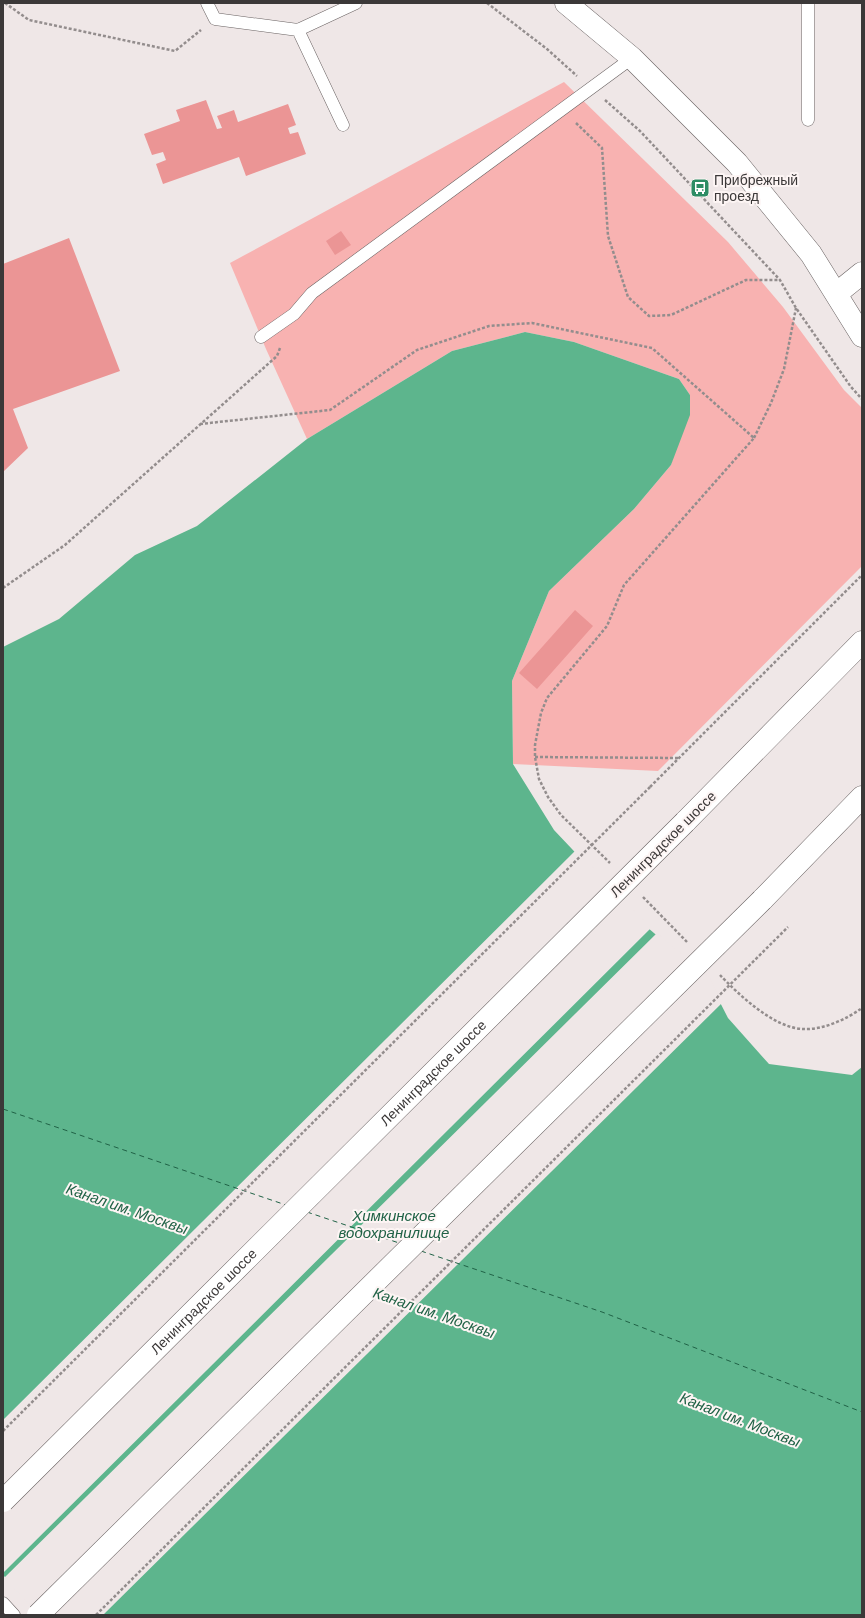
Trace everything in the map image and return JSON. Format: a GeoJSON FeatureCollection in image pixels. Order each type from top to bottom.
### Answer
{"type":"FeatureCollection","features":[{"type":"Feature","properties":{"kind":"main road"},"geometry":{"type":"LineString","coordinates":[[566,3],[632,58],[737,163],[811,254],[862,336]]}},
{"type":"Feature","properties":{"kind":"main road"},"geometry":{"type":"LineString","coordinates":[[836,294],[862,273]]}},
{"type":"Feature","properties":{"kind":"main road","name":"Ленинградское шоссе"},"geometry":{"type":"LineString","coordinates":[[3,1501],[685,822],[862,642]]}},
{"type":"Feature","properties":{"kind":"main road"},"geometry":{"type":"LineString","coordinates":[[38,1615],[762,900],[862,797]]}},
{"type":"Feature","properties":{"kind":"lane"},"geometry":{"type":"LineString","coordinates":[[207,3],[215,19],[298,30],[356,3]]}},
{"type":"Feature","properties":{"kind":"lane"},"geometry":{"type":"LineString","coordinates":[[808,3],[808,120]]}},
{"type":"Feature","properties":{"kind":"lane"},"geometry":{"type":"LineString","coordinates":[[298,30],[343,125]]}},
{"type":"Feature","properties":{"kind":"lane"},"geometry":{"type":"LineString","coordinates":[[261,337],[294,314],[312,293],[632,58]]}},
{"type":"Feature","properties":{"kind":"lane"},"geometry":{"type":"LineString","coordinates":[[3,1603],[14,1615]]}},
{"type":"Feature","properties":{"kind":"path"},"geometry":{"type":"LineString","coordinates":[[6,3],[29,20],[174,51],[215,19]]}},
{"type":"Feature","properties":{"kind":"path"},"geometry":{"type":"LineString","coordinates":[[487,3],[547,49],[640,131],[780,280],[796,308],[851,388],[862,399]]}},
{"type":"Feature","properties":{"kind":"path"},"geometry":{"type":"LineString","coordinates":[[562,110],[602,148],[608,236],[628,297],[649,316],[671,315],[746,280],[780,280]]}},
{"type":"Feature","properties":{"kind":"path"},"geometry":{"type":"LineString","coordinates":[[611,865],[561,814],[548,797],[539,779],[535,757],[535,745],[541,713],[548,698],[607,626],[624,585],[754,438],[771,403],[784,369],[796,308]]}},
{"type":"Feature","properties":{"kind":"path"},"geometry":{"type":"LineString","coordinates":[[3,588],[65,545],[277,356],[294,314]]}},
{"type":"Feature","properties":{"kind":"path"},"geometry":{"type":"LineString","coordinates":[[200,424],[330,410],[417,350],[489,326],[532,323],[592,337],[652,348],[754,438]]}},
{"type":"Feature","properties":{"kind":"path"},"geometry":{"type":"LineString","coordinates":[[3,1431],[862,575]]}},
{"type":"Feature","properties":{"kind":"path"},"geometry":{"type":"LineString","coordinates":[[535,757],[678,758]]}},
{"type":"Feature","properties":{"kind":"path"},"geometry":{"type":"LineString","coordinates":[[639,893],[689,944]]}},
{"type":"Feature","properties":{"kind":"path"},"geometry":{"type":"LineString","coordinates":[[96,1615],[788,927]]}},
{"type":"Feature","properties":{"kind":"path"},"geometry":{"type":"LineString","coordinates":[[717,972],[739,995],[756,1008],[792,1028],[805,1030],[821,1027],[841,1020],[862,1008]]}},
{"type":"Feature","properties":{"kind":"shaded area"},"geometry":{"type":"Polygon","coordinates":[[[564,82],[728,242],[783,307],[844,390],[862,408],[862,566],[658,771],[513,764],[512,681],[549,591],[634,509],[671,465],[690,395],[679,379],[574,342],[525,332],[452,351],[307,439],[266,349],[230,263],[564,82]]]}},
{"type":"Feature","properties":{"kind":"water","name":"Химкинское водохранилище"},"geometry":{"type":"Polygon","coordinates":[[[525,332],[574,342],[679,379],[690,395],[690,415],[671,465],[634,509],[549,591],[512,681],[513,764],[554,830],[641,922],[708,979],[728,1018],[769,1064],[852,1075],[862,1067],[862,1615],[42,1615],[3,1575],[3,647],[59,619],[135,555],[197,526],[307,439],[452,351],[525,332]]]}},
{"type":"Feature","properties":{"kind":"pier"},"geometry":{"type":"Polygon","coordinates":[[[576,850],[651,928],[3,1573],[3,1420],[576,850]]]}},
{"type":"Feature","properties":{"kind":"pier"},"geometry":{"type":"Polygon","coordinates":[[[657,933],[710,978],[722,1003],[103,1615],[40,1615],[4,1578],[657,933]]]}},
{"type":"Feature","properties":{"kind":"building"},"geometry":{"type":"Polygon","coordinates":[[[206,100],[217,129],[222,128],[217,116],[234,110],[238,122],[288,104],[296,125],[288,128],[290,134],[298,132],[306,154],[246,176],[239,157],[163,184],[156,164],[166,160],[163,152],[152,155],[144,134],[180,121],[176,110],[206,100]]]}},
{"type":"Feature","properties":{"kind":"building"},"geometry":{"type":"Polygon","coordinates":[[[341,231],[351,245],[335,255],[326,241],[341,231]]]}},
{"type":"Feature","properties":{"kind":"building"},"geometry":{"type":"Polygon","coordinates":[[[69,238],[120,371],[13,409],[28,448],[3,472],[3,264],[69,238]]]}},
{"type":"Feature","properties":{"kind":"building"},"geometry":{"type":"Polygon","coordinates":[[[575,610],[593,626],[537,689],[519,673],[575,610]]]}},
{"type":"Feature","properties":{"kind":"ferry route"},"geometry":{"type":"LineString","coordinates":[[3,1109],[286,1205]]}},
{"type":"Feature","properties":{"kind":"ferry route"},"geometry":{"type":"LineString","coordinates":[[307,1212],[399,1243]]}},
{"type":"Feature","properties":{"kind":"ferry route"},"geometry":{"type":"LineString","coordinates":[[421,1251],[602,1312],[862,1412]]}},
{"type":"Feature","properties":{"kind":"place","name":"Прибрежный проезд"},"geometry":{"type":"Point","coordinates":[700,188]}},
{"type":"Feature","properties":{"kind":"water label","name":"Канал им. Москвы"},"geometry":{"type":"Point","coordinates":[127,1209]}},
{"type":"Feature","properties":{"kind":"water label","name":"Канал им. Москвы"},"geometry":{"type":"Point","coordinates":[434,1313]}},
{"type":"Feature","properties":{"kind":"water label","name":"Канал им. Москвы"},"geometry":{"type":"Point","coordinates":[740,1420]}}]}
